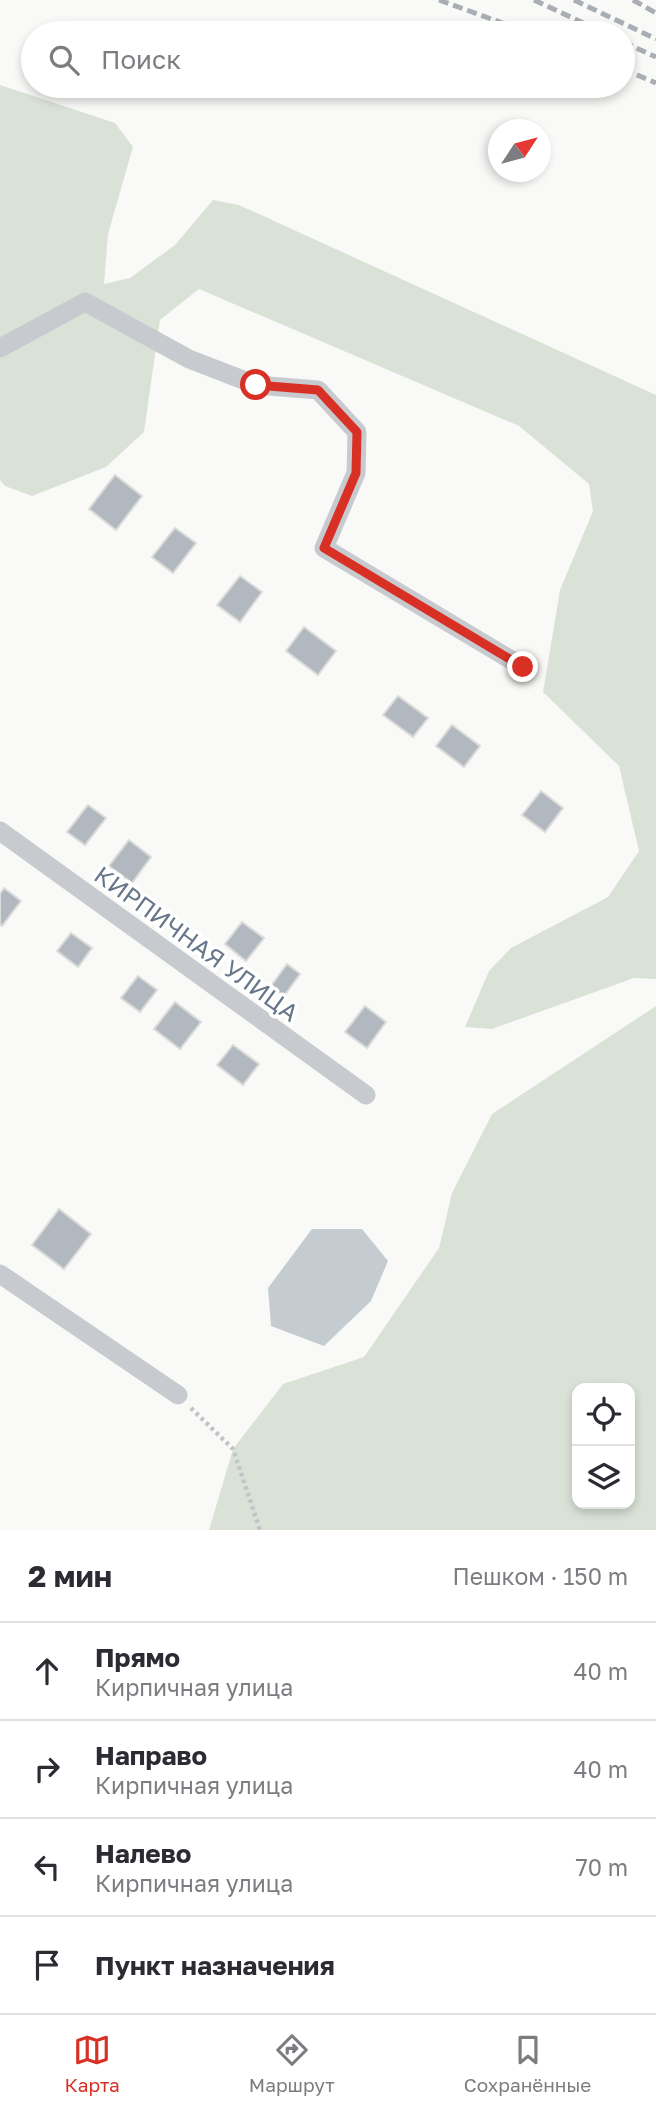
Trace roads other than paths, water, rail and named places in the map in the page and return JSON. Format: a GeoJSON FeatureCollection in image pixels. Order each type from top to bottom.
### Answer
{"type":"FeatureCollection","features":[{"type":"Feature","properties":{"kind":"street"},"geometry":{"type":"LineString","coordinates":[[0,348],[85,302],[189,359],[256,385],[318,390],[357,432],[356,473],[324,548],[523,667]]}},
{"type":"Feature","properties":{"kind":"street","name":"КИРПИЧНАЯ УЛИЦА"},"geometry":{"type":"LineString","coordinates":[[0,831],[366,1096]]}},
{"type":"Feature","properties":{"kind":"street"},"geometry":{"type":"LineString","coordinates":[[0,1274],[178,1395]]}},
{"type":"Feature","properties":{"kind":"railway"},"geometry":{"type":"LineString","coordinates":[[439,0],[497,21]]}},
{"type":"Feature","properties":{"kind":"railway"},"geometry":{"type":"LineString","coordinates":[[534,0],[579,21]]}},
{"type":"Feature","properties":{"kind":"railway"},"geometry":{"type":"LineString","coordinates":[[574,0],[618,21]]}},
{"type":"Feature","properties":{"kind":"railway"},"geometry":{"type":"LineString","coordinates":[[633,0],[656,13]]}},
{"type":"Feature","properties":{"kind":"railway"},"geometry":{"type":"LineString","coordinates":[[635,29],[656,39]]}},
{"type":"Feature","properties":{"kind":"railway"},"geometry":{"type":"LineString","coordinates":[[635,47],[656,57]]}},
{"type":"Feature","properties":{"kind":"railway"},"geometry":{"type":"LineString","coordinates":[[635,74],[656,83]]}}]}
